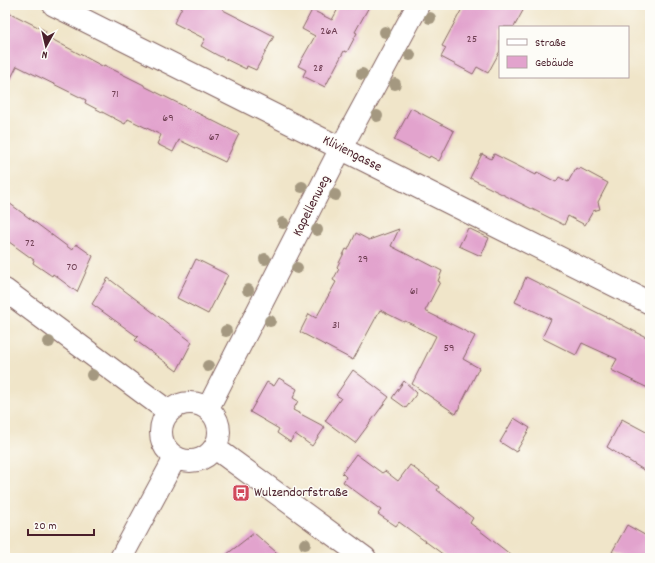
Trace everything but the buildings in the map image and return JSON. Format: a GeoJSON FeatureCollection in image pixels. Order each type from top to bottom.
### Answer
{"type":"FeatureCollection","features":[{"type":"Feature","properties":{"kind":"street","name":"Kliviengasse"},"geometry":{"type":"LineString","coordinates":[[54,5],[650,303]]}},
{"type":"Feature","properties":{"kind":"street","name":"Kapellenweg"},"geometry":{"type":"LineString","coordinates":[[208,408],[341,148],[418,5]]}},
{"type":"Feature","properties":{"kind":"street"},"geometry":{"type":"LineString","coordinates":[[5,290],[169,412]]}},
{"type":"Feature","properties":{"kind":"street"},"geometry":{"type":"LineString","coordinates":[[194,403],[208,408],[217,419],[220,434],[215,448],[204,459],[188,462],[175,458],[162,442],[162,425],[169,412],[177,406],[194,403]]}},
{"type":"Feature","properties":{"kind":"street"},"geometry":{"type":"LineString","coordinates":[[215,448],[365,558]]}},
{"type":"Feature","properties":{"kind":"street"},"geometry":{"type":"LineString","coordinates":[[121,558],[175,458]]}},
{"type":"Feature","properties":{"kind":"place","name":"Wulzendorfstraße"},"geometry":{"type":"Point","coordinates":[241,493]}}]}
